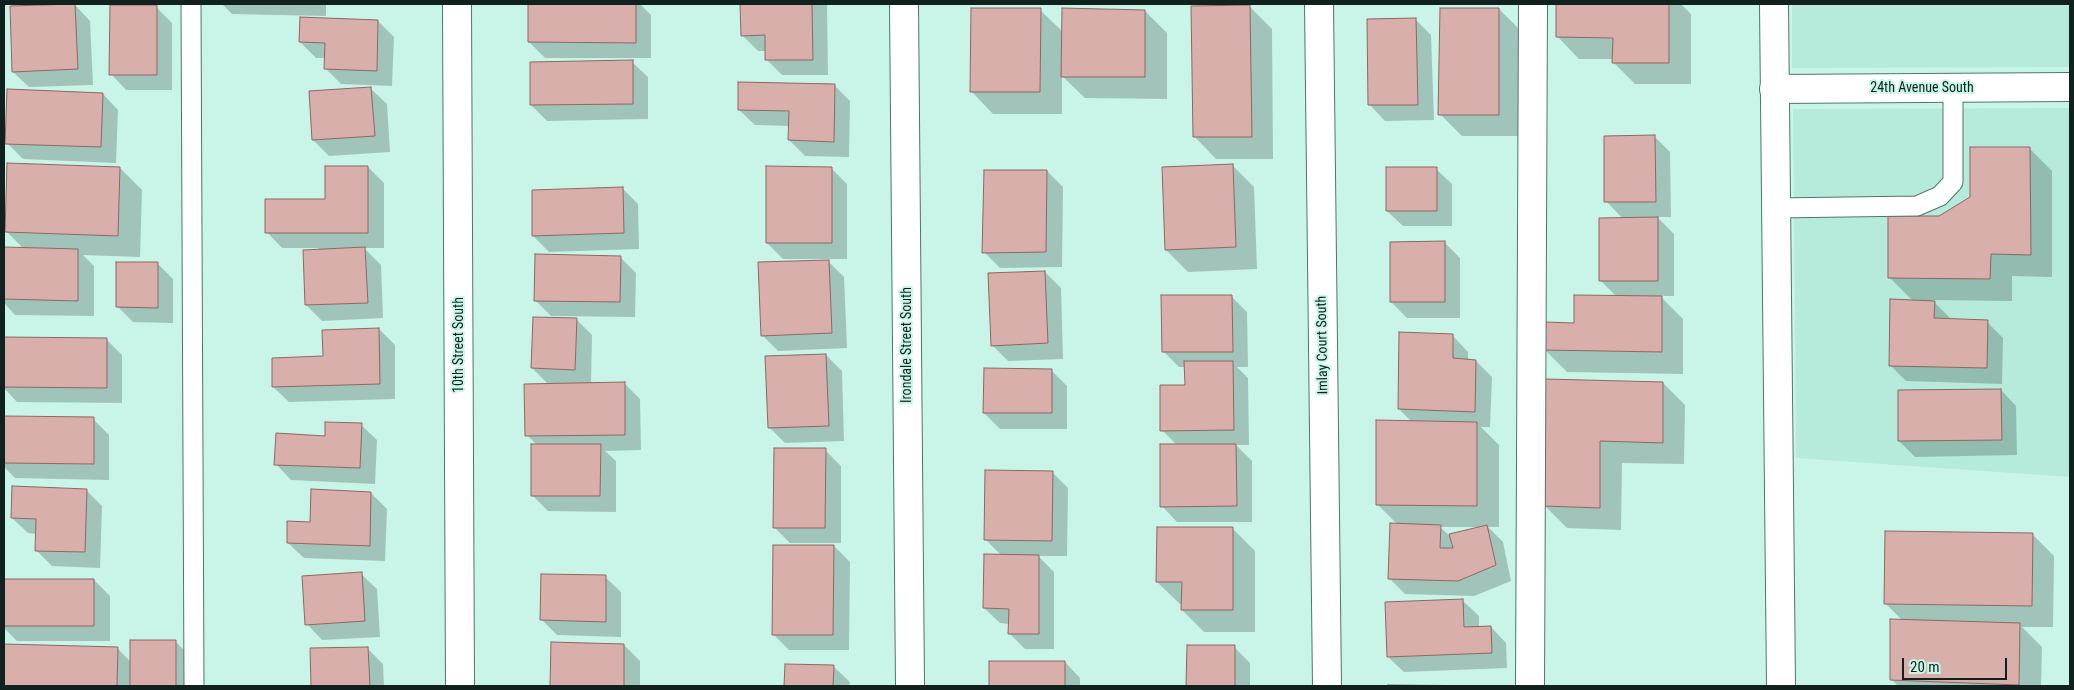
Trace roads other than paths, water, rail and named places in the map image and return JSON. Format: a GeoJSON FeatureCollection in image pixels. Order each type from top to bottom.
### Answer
{"type":"FeatureCollection","features":[{"type":"Feature","properties":{"kind":"street","name":"10th Street South"},"geometry":{"type":"LineString","coordinates":[[457,4],[460,686]]}},
{"type":"Feature","properties":{"kind":"street","name":"Irondale Street South"},"geometry":{"type":"LineString","coordinates":[[904,4],[910,686]]}},
{"type":"Feature","properties":{"kind":"street","name":"Imlay Court South"},"geometry":{"type":"LineString","coordinates":[[1319,4],[1327,686]]}},
{"type":"Feature","properties":{"kind":"street"},"geometry":{"type":"LineString","coordinates":[[1530,686],[1533,4]]}},
{"type":"Feature","properties":{"kind":"street"},"geometry":{"type":"LineString","coordinates":[[1774,4],[1781,686]]}},
{"type":"Feature","properties":{"kind":"street","name":"24th Avenue South"},"geometry":{"type":"LineString","coordinates":[[1774,89],[2070,87]]}},
{"type":"Feature","properties":{"kind":"lane"},"geometry":{"type":"LineString","coordinates":[[191,4],[194,686]]}},
{"type":"Feature","properties":{"kind":"lane"},"geometry":{"type":"LineString","coordinates":[[1776,208],[1917,206],[1940,196],[1953,182],[1953,88]]}}]}
